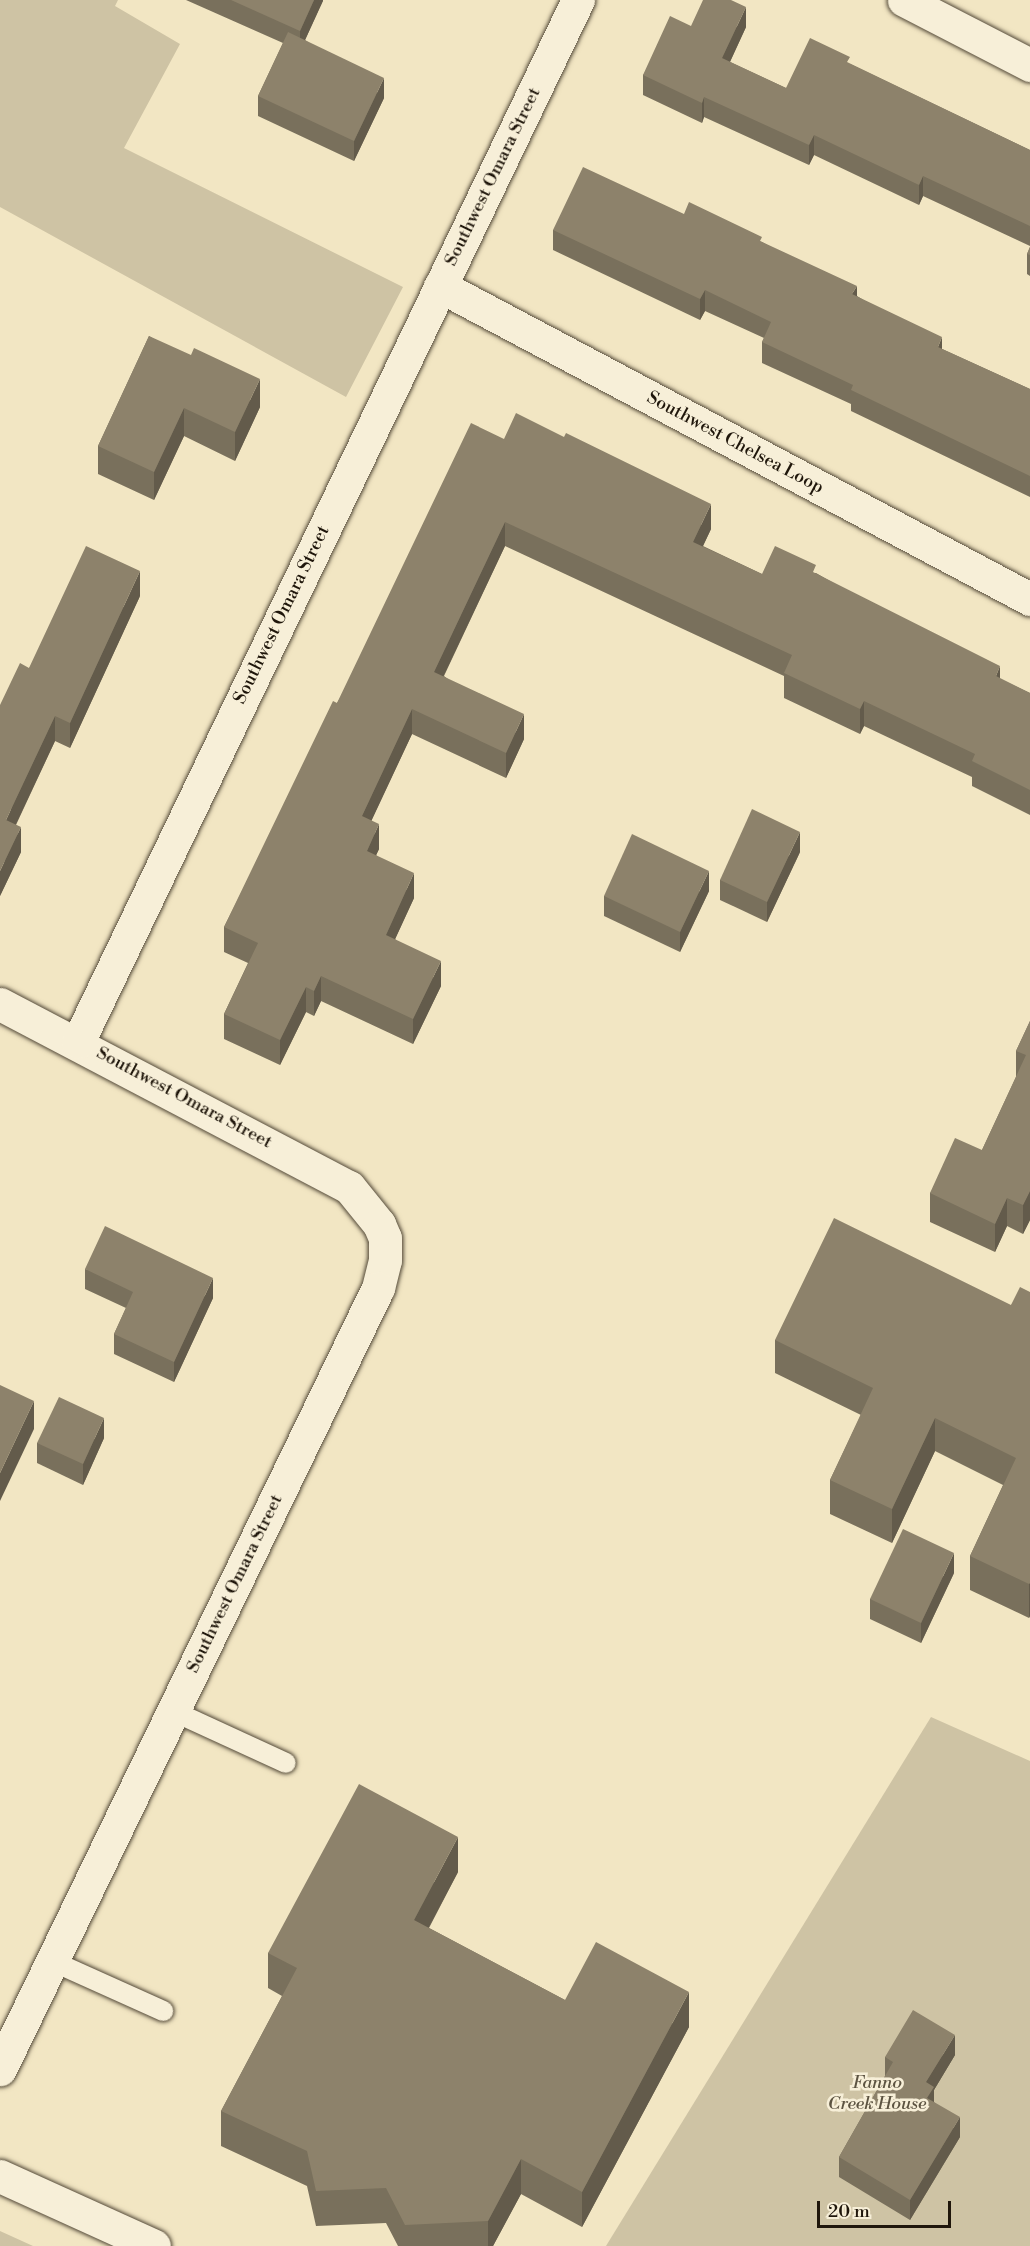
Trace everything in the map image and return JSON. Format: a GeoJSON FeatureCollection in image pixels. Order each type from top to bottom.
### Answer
{"type":"FeatureCollection","features":[{"type":"Feature","properties":{"kind":"street","name":"Southwest Omara Street"},"geometry":{"type":"LineString","coordinates":[[0,2069],[378,1288],[385,1260],[385,1238],[365,1204],[348,1187],[78,1042],[578,0]]}},
{"type":"Feature","properties":{"kind":"street"},"geometry":{"type":"LineString","coordinates":[[904,0],[1030,65]]}},
{"type":"Feature","properties":{"kind":"street","name":"Southwest Chelsea Loop"},"geometry":{"type":"LineString","coordinates":[[440,286],[1030,599]]}},
{"type":"Feature","properties":{"kind":"street"},"geometry":{"type":"LineString","coordinates":[[0,1004],[78,1042]]}},
{"type":"Feature","properties":{"kind":"street"},"geometry":{"type":"LineString","coordinates":[[0,2176],[154,2246]]}},
{"type":"Feature","properties":{"kind":"lane"},"geometry":{"type":"LineString","coordinates":[[173,1712],[286,1763]]}},
{"type":"Feature","properties":{"kind":"lane"},"geometry":{"type":"LineString","coordinates":[[52,1961],[163,2011]]}},
{"type":"Feature","properties":{"kind":"green space"},"geometry":{"type":"Polygon","coordinates":[[[0,0],[118,0],[115,6],[180,44],[124,148],[403,287],[346,397],[0,207],[0,0]]]}},
{"type":"Feature","properties":{"kind":"green space","name":"Fanno Creek House"},"geometry":{"type":"Polygon","coordinates":[[[931,1717],[1030,1761],[1030,2246],[606,2246],[931,1717]]]}},
{"type":"Feature","properties":{"kind":"green space"},"geometry":{"type":"Polygon","coordinates":[[[0,2231],[33,2246],[0,2246],[0,2231]]]}},
{"type":"Feature","properties":{"kind":"building"},"geometry":{"type":"Polygon","coordinates":[[[231,0],[314,0],[300,31],[231,0]]]}},
{"type":"Feature","properties":{"kind":"building"},"geometry":{"type":"Polygon","coordinates":[[[703,0],[731,0],[746,7],[722,58],[786,88],[810,38],[850,57],[847,62],[1030,150],[1030,226],[923,176],[919,185],[814,135],[809,145],[704,97],[702,103],[643,75],[670,16],[691,26],[703,0]]]}},
{"type":"Feature","properties":{"kind":"building"},"geometry":{"type":"Polygon","coordinates":[[[288,32],[384,78],[354,141],[258,96],[288,32]]]}},
{"type":"Feature","properties":{"kind":"building"},"geometry":{"type":"Polygon","coordinates":[[[583,167],[684,214],[689,202],[762,237],[760,241],[857,286],[852,294],[942,337],[938,347],[1030,389],[1030,476],[851,390],[853,385],[762,342],[771,322],[705,290],[700,299],[553,230],[583,167]]]}},
{"type":"Feature","properties":{"kind":"building"},"geometry":{"type":"Polygon","coordinates":[[[149,336],[191,355],[194,348],[260,379],[235,432],[184,408],[154,472],[98,446],[149,336]]]}},
{"type":"Feature","properties":{"kind":"building"},"geometry":{"type":"Polygon","coordinates":[[[516,413],[564,437],[566,433],[711,504],[693,542],[762,574],[775,546],[816,565],[813,572],[1000,666],[996,676],[1030,693],[1030,790],[972,761],[975,754],[864,701],[860,709],[784,673],[792,655],[505,522],[434,672],[524,714],[506,753],[412,709],[362,816],[379,824],[367,851],[414,873],[386,935],[441,961],[413,1019],[321,976],[314,991],[306,987],[280,1040],[224,1014],[258,943],[224,927],[333,701],[337,703],[471,423],[504,439],[516,413]]]}},
{"type":"Feature","properties":{"kind":"building"},"geometry":{"type":"Polygon","coordinates":[[[86,546],[140,571],[70,723],[55,716],[6,820],[21,827],[0,871],[0,705],[20,663],[29,668],[86,546]]]}},
{"type":"Feature","properties":{"kind":"building"},"geometry":{"type":"Polygon","coordinates":[[[752,809],[800,832],[767,902],[720,880],[752,809]]]}},
{"type":"Feature","properties":{"kind":"building"},"geometry":{"type":"Polygon","coordinates":[[[632,834],[709,871],[680,932],[604,896],[632,834]]]}},
{"type":"Feature","properties":{"kind":"building"},"geometry":{"type":"Polygon","coordinates":[[[1030,1021],[1030,1191],[1023,1205],[1007,1198],[995,1224],[930,1193],[955,1138],[982,1150],[1026,1055],[1016,1051],[1030,1021]]]}},
{"type":"Feature","properties":{"kind":"building"},"geometry":{"type":"Polygon","coordinates":[[[834,1218],[1011,1305],[1020,1287],[1030,1292],[1029,1584],[970,1556],[1016,1458],[935,1418],[892,1509],[830,1480],[873,1388],[775,1340],[834,1218]]]}},
{"type":"Feature","properties":{"kind":"building"},"geometry":{"type":"Polygon","coordinates":[[[105,1226],[213,1278],[174,1362],[114,1334],[133,1292],[85,1269],[105,1226]]]}},
{"type":"Feature","properties":{"kind":"building"},"geometry":{"type":"Polygon","coordinates":[[[0,1385],[34,1401],[0,1473],[0,1385]]]}},
{"type":"Feature","properties":{"kind":"building"},"geometry":{"type":"Polygon","coordinates":[[[59,1397],[104,1418],[83,1464],[37,1443],[59,1397]]]}},
{"type":"Feature","properties":{"kind":"building"},"geometry":{"type":"Polygon","coordinates":[[[903,1529],[954,1553],[921,1623],[870,1599],[903,1529]]]}},
{"type":"Feature","properties":{"kind":"building"},"geometry":{"type":"Polygon","coordinates":[[[359,1784],[458,1837],[414,1920],[565,2000],[596,1942],[689,1992],[582,2192],[521,2159],[488,2221],[405,2225],[386,2188],[316,2191],[307,2151],[221,2111],[297,1968],[268,1953],[359,1784]]]}},
{"type":"Feature","properties":{"kind":"building","name":"Fanno Creek House"},"geometry":{"type":"Polygon","coordinates":[[[913,2010],[955,2035],[926,2082],[934,2087],[927,2098],[960,2117],[910,2200],[839,2157],[893,2062],[885,2057],[913,2010]]]}}]}
